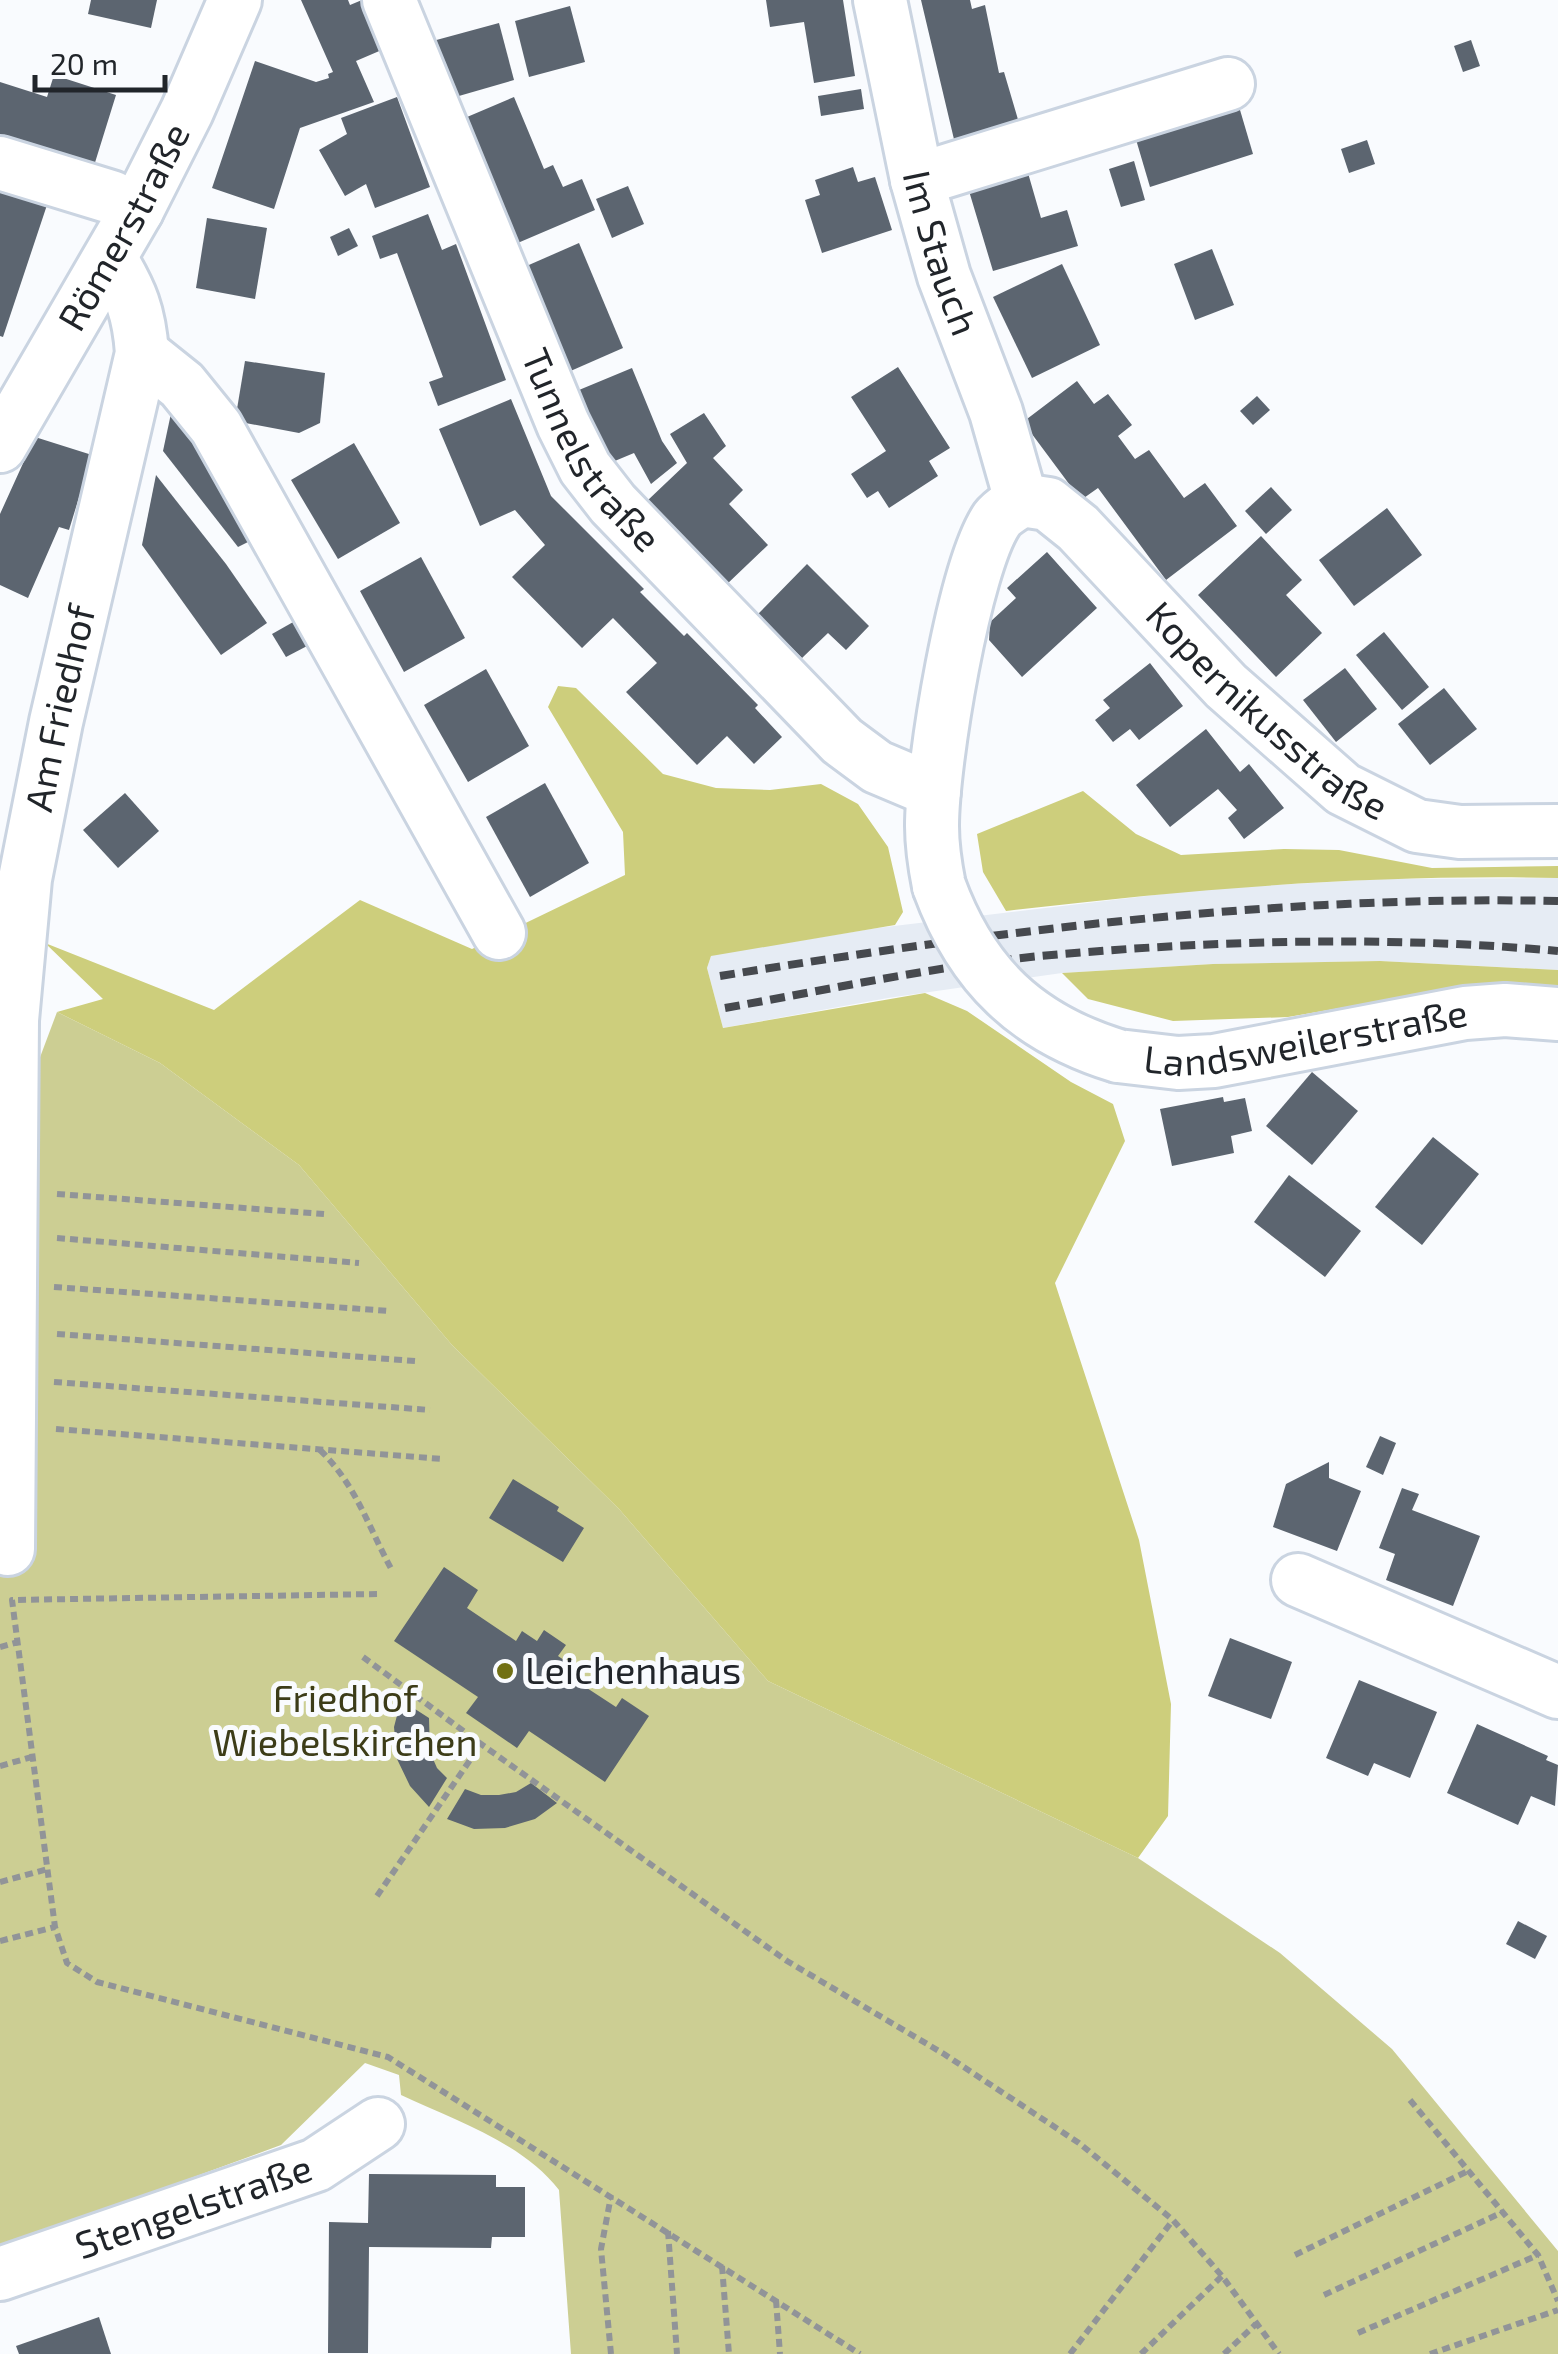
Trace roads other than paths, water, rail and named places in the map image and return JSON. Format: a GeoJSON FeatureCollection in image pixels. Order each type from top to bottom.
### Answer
{"type":"FeatureCollection","features":[{"type":"Feature","properties":{"kind":"street","name":"Römerstraße"},"geometry":{"type":"LineString","coordinates":[[0,446],[138,210],[236,0]]}},
{"type":"Feature","properties":{"kind":"street","name":"Tunnelstraße"},"geometry":{"type":"LineString","coordinates":[[389,0],[538,366],[586,468],[612,504],[842,740],[877,767],[934,791]]}},
{"type":"Feature","properties":{"kind":"street","name":"Im Stauch"},"geometry":{"type":"LineString","coordinates":[[880,0],[917,180],[944,276],[996,412],[1021,500]]}},
{"type":"Feature","properties":{"kind":"street"},"geometry":{"type":"LineString","coordinates":[[917,180],[1228,84]]}},
{"type":"Feature","properties":{"kind":"street"},"geometry":{"type":"LineString","coordinates":[[0,163],[138,210]]}},
{"type":"Feature","properties":{"kind":"street","name":"Am Friedhof"},"geometry":{"type":"LineString","coordinates":[[8,1549],[12,1020],[26,879],[56,722],[142,353],[139,318],[131,292],[110,258]]}},
{"type":"Feature","properties":{"kind":"street"},"geometry":{"type":"LineString","coordinates":[[142,353],[182,385],[216,427],[499,933]]}},
{"type":"Feature","properties":{"kind":"street","name":"Landsweilerstraße"},"geometry":{"type":"LineString","coordinates":[[1021,500],[998,517],[982,551],[960,637],[934,791],[933,855],[939,886],[951,920],[985,974],[1047,1027],[1080,1045],[1118,1056],[1178,1063],[1214,1061],[1465,1013],[1505,1010],[1558,1014]]}},
{"type":"Feature","properties":{"kind":"street","name":"Kopernikusstraße"},"geometry":{"type":"LineString","coordinates":[[1021,500],[1048,504],[1078,528],[1226,686],[1342,789],[1417,826],[1460,832],[1558,831]]}},
{"type":"Feature","properties":{"kind":"street"},"geometry":{"type":"LineString","coordinates":[[1298,1580],[1558,1692]]}},
{"type":"Feature","properties":{"kind":"street","name":"Stengelstraße"},"geometry":{"type":"LineString","coordinates":[[0,2274],[316,2164],[378,2124]]}},
{"type":"Feature","properties":{"kind":"railway"},"geometry":{"type":"LineString","coordinates":[[720,976],[928,944],[1138,919],[1347,904],[1558,901]]}},
{"type":"Feature","properties":{"kind":"railway"},"geometry":{"type":"LineString","coordinates":[[725,1008],[978,963],[1125,949],[1373,942],[1558,951]]}},
{"type":"Feature","properties":{"kind":"place","name":"Leichenhaus"},"geometry":{"type":"Point","coordinates":[505,1671]}},
{"type":"Feature","properties":{"kind":"park label","name":"Friedhof Wiebelskirchen"},"geometry":{"type":"Point","coordinates":[345,1721]}}]}
